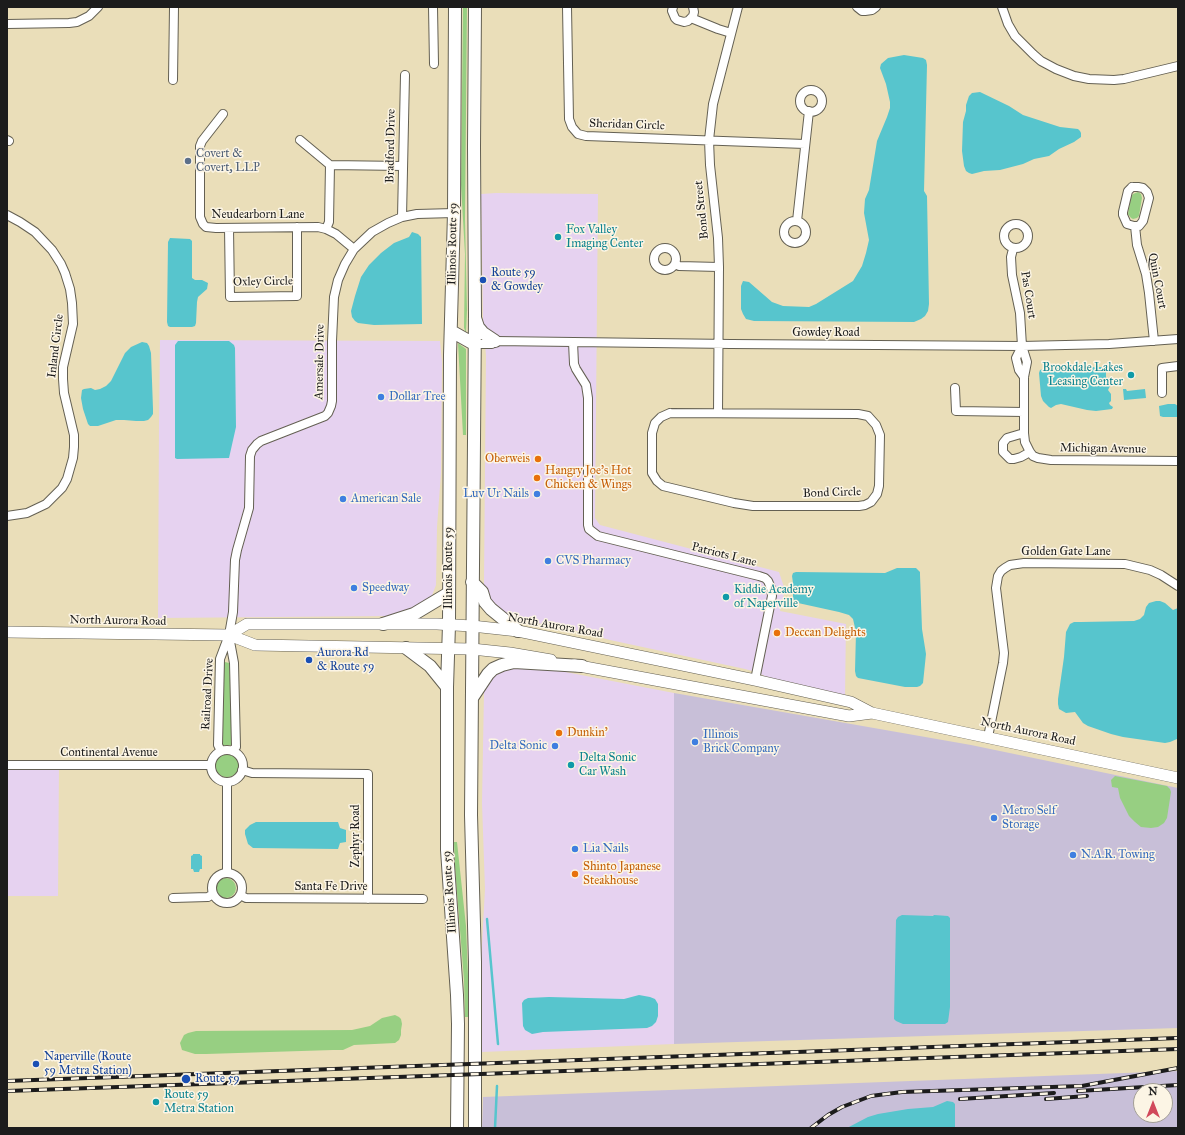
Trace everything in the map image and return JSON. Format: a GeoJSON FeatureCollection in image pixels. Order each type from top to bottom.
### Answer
{"type":"FeatureCollection","features":[{"type":"Feature","properties":{"kind":"main road","name":"Illinois Route 59"},"geometry":{"type":"LineString","coordinates":[[455,7],[454,213],[451,330],[449,624],[447,687],[447,850],[458,1018],[457,1128]]}},
{"type":"Feature","properties":{"kind":"main road","name":"Illinois Route 59"},"geometry":{"type":"LineString","coordinates":[[475,7],[475,316],[471,815],[475,962],[475,1128]]}},
{"type":"Feature","properties":{"kind":"main road"},"geometry":{"type":"LineString","coordinates":[[475,316],[478,327],[483,333],[494,341]]}},
{"type":"Feature","properties":{"kind":"main road"},"geometry":{"type":"LineString","coordinates":[[451,330],[474,344]]}},
{"type":"Feature","properties":{"kind":"main road"},"geometry":{"type":"LineString","coordinates":[[472,582],[482,592],[485,602],[491,609],[518,631]]}},
{"type":"Feature","properties":{"kind":"main road"},"geometry":{"type":"LineString","coordinates":[[383,624],[414,614],[449,593]]}},
{"type":"Feature","properties":{"kind":"main road","name":"North Aurora Road"},"geometry":{"type":"LineString","coordinates":[[229,635],[247,624],[449,624],[518,631],[754,680],[851,702],[872,713],[1178,778]]}},
{"type":"Feature","properties":{"kind":"main road"},"geometry":{"type":"LineString","coordinates":[[7,639],[10,631]]}},
{"type":"Feature","properties":{"kind":"main road","name":"North Aurora Road"},"geometry":{"type":"LineString","coordinates":[[10,631],[229,635],[255,645],[472,649],[526,655],[849,716],[872,713]]}},
{"type":"Feature","properties":{"kind":"main road"},"geometry":{"type":"LineString","coordinates":[[406,648],[430,666],[447,687]]}},
{"type":"Feature","properties":{"kind":"main road"},"geometry":{"type":"LineString","coordinates":[[472,698],[488,674],[493,669],[502,665],[514,662],[582,666]]}},
{"type":"Feature","properties":{"kind":"street"},"geometry":{"type":"LineString","coordinates":[[7,24],[77,22],[89,16],[98,7]]}},
{"type":"Feature","properties":{"kind":"street"},"geometry":{"type":"LineString","coordinates":[[173,80],[174,7]]}},
{"type":"Feature","properties":{"kind":"street"},"geometry":{"type":"LineString","coordinates":[[433,7],[434,64]]}},
{"type":"Feature","properties":{"kind":"street","name":"Sheridan Circle"},"geometry":{"type":"LineString","coordinates":[[567,7],[569,119],[574,131],[586,136],[805,144]]}},
{"type":"Feature","properties":{"kind":"street"},"geometry":{"type":"LineString","coordinates":[[673,7],[673,14],[678,20],[684,22],[691,18],[694,12],[693,7]]}},
{"type":"Feature","properties":{"kind":"street","name":"Bond Street"},"geometry":{"type":"LineString","coordinates":[[718,413],[719,267],[718,238],[710,165],[709,140],[714,104],[738,7]]}},
{"type":"Feature","properties":{"kind":"street"},"geometry":{"type":"LineString","coordinates":[[857,7],[862,11],[872,10],[876,7]]}},
{"type":"Feature","properties":{"kind":"street"},"geometry":{"type":"LineString","coordinates":[[1002,7],[1008,24],[1021,42],[1042,61],[1068,74],[1088,79],[1114,80],[1178,66]]}},
{"type":"Feature","properties":{"kind":"street"},"geometry":{"type":"LineString","coordinates":[[691,18],[731,33]]}},
{"type":"Feature","properties":{"kind":"street","name":"Bradford Drive"},"geometry":{"type":"LineString","coordinates":[[402,217],[405,75]]}},
{"type":"Feature","properties":{"kind":"street"},"geometry":{"type":"LineString","coordinates":[[797,221],[809,111]]}},
{"type":"Feature","properties":{"kind":"street","name":"Neudearborn Lane"},"geometry":{"type":"LineString","coordinates":[[223,114],[202,141],[200,146],[200,217],[202,224],[206,227],[229,228],[297,227],[326,229],[336,234],[354,249]]}},
{"type":"Feature","properties":{"kind":"street"},"geometry":{"type":"LineString","coordinates":[[300,140],[330,165],[403,166]]}},
{"type":"Feature","properties":{"kind":"street"},"geometry":{"type":"LineString","coordinates":[[326,229],[329,222],[330,165]]}},
{"type":"Feature","properties":{"kind":"street"},"geometry":{"type":"LineString","coordinates":[[1138,186],[1145,190],[1149,198],[1143,221],[1139,226],[1136,226],[1127,224],[1123,212],[1128,191],[1132,187],[1138,186]]}},
{"type":"Feature","properties":{"kind":"street","name":"Amersale Drive"},"geometry":{"type":"LineString","coordinates":[[229,635],[233,612],[236,555],[249,508],[250,456],[252,450],[262,441],[325,416],[328,413],[332,401],[334,297],[340,274],[345,264],[354,249],[372,232],[388,223],[402,217],[417,214],[454,213]]}},
{"type":"Feature","properties":{"kind":"street","name":"Inland Circle"},"geometry":{"type":"LineString","coordinates":[[7,215],[35,232],[52,250],[61,264],[70,289],[73,324],[63,368],[63,379],[64,393],[74,435],[73,458],[67,478],[62,488],[46,504],[27,514],[7,516]]}},
{"type":"Feature","properties":{"kind":"street","name":"Quin Court"},"geometry":{"type":"LineString","coordinates":[[1136,226],[1137,245],[1150,293],[1154,341]]}},
{"type":"Feature","properties":{"kind":"street","name":"Oxley Circle"},"geometry":{"type":"LineString","coordinates":[[229,228],[230,297],[260,297],[297,296],[297,227]]}},
{"type":"Feature","properties":{"kind":"street","name":"Pas Court"},"geometry":{"type":"LineString","coordinates":[[1013,249],[1011,257],[1012,275],[1020,313],[1022,346]]}},
{"type":"Feature","properties":{"kind":"street"},"geometry":{"type":"LineString","coordinates":[[674,264],[680,266],[719,267]]}},
{"type":"Feature","properties":{"kind":"street","name":"Gowdey Road"},"geometry":{"type":"LineString","coordinates":[[474,344],[492,344],[494,341],[1083,346],[1178,339]]}},
{"type":"Feature","properties":{"kind":"street","name":"Patriots Lane"},"geometry":{"type":"LineString","coordinates":[[573,342],[574,364],[586,385],[588,398],[589,529],[598,536],[765,578],[771,588],[772,596],[754,680]]}},
{"type":"Feature","properties":{"kind":"street"},"geometry":{"type":"LineString","coordinates":[[1022,346],[1016,358],[1019,370],[1024,377],[1024,433],[1025,442],[1030,452],[1021,457],[1010,459],[1003,452],[1003,443],[1007,438],[1024,433]]}},
{"type":"Feature","properties":{"kind":"street"},"geometry":{"type":"LineString","coordinates":[[1162,393],[1162,368],[1178,366]]}},
{"type":"Feature","properties":{"kind":"street"},"geometry":{"type":"LineString","coordinates":[[956,388],[956,411],[1024,412]]}},
{"type":"Feature","properties":{"kind":"street","name":"Bond Circle"},"geometry":{"type":"LineString","coordinates":[[670,413],[718,413],[858,414],[868,416],[876,425],[880,435],[879,486],[877,494],[871,502],[859,506],[743,505],[663,486],[653,476],[652,470],[652,433],[658,419],[665,414],[670,413]]}},
{"type":"Feature","properties":{"kind":"street","name":"Michigan Avenue"},"geometry":{"type":"LineString","coordinates":[[1030,452],[1033,456],[1044,460],[1178,461]]}},
{"type":"Feature","properties":{"kind":"street","name":"Golden Gate Lane"},"geometry":{"type":"LineString","coordinates":[[988,737],[1004,652],[996,588],[998,576],[1001,571],[1015,564],[1024,563],[1125,564],[1150,570],[1178,586]]}},
{"type":"Feature","properties":{"kind":"street","name":"Railroad Drive"},"geometry":{"type":"LineString","coordinates":[[221,751],[218,745],[220,659],[229,635]]}},
{"type":"Feature","properties":{"kind":"street","name":"Railroad Drive"},"geometry":{"type":"LineString","coordinates":[[229,635],[234,663],[236,747],[232,751]]}},
{"type":"Feature","properties":{"kind":"street"},"geometry":{"type":"LineString","coordinates":[[221,751],[232,751],[240,757],[242,761],[242,770],[236,779],[227,782],[216,778],[213,774],[211,765],[214,757],[221,751]]}},
{"type":"Feature","properties":{"kind":"street","name":"Continental Avenue"},"geometry":{"type":"LineString","coordinates":[[7,765],[211,765]]}},
{"type":"Feature","properties":{"kind":"street","name":"Zephyr Road"},"geometry":{"type":"LineString","coordinates":[[242,770],[252,773],[368,774],[368,899]]}},
{"type":"Feature","properties":{"kind":"street"},"geometry":{"type":"LineString","coordinates":[[227,782],[227,873]]}},
{"type":"Feature","properties":{"kind":"street"},"geometry":{"type":"LineString","coordinates":[[227,873],[232,874],[240,881],[241,886],[240,895],[233,902],[228,903],[219,901],[213,894],[212,884],[218,876],[227,873]]}},
{"type":"Feature","properties":{"kind":"street"},"geometry":{"type":"LineString","coordinates":[[173,898],[208,897],[213,894]]}},
{"type":"Feature","properties":{"kind":"street","name":"Santa Fe Drive"},"geometry":{"type":"LineString","coordinates":[[240,895],[246,898],[423,899]]}},
{"type":"Feature","properties":{"kind":"shaded area"},"geometry":{"type":"Polygon","coordinates":[[[481,194],[598,194],[595,518],[600,525],[779,572],[785,590],[780,611],[846,624],[845,696],[769,678],[745,669],[610,640],[570,629],[509,618],[496,610],[484,587],[486,356],[483,318],[481,194]]]}},
{"type":"Feature","properties":{"kind":"shaded area"},"geometry":{"type":"Polygon","coordinates":[[[160,340],[440,341],[442,362],[441,473],[437,527],[436,585],[431,598],[426,604],[394,616],[158,618],[160,340]]]}},
{"type":"Feature","properties":{"kind":"shaded area"},"geometry":{"type":"Polygon","coordinates":[[[518,666],[550,669],[674,693],[674,1044],[482,1052],[481,963],[485,889],[482,803],[484,692],[489,678],[496,672],[518,666]]]}},
{"type":"Feature","properties":{"kind":"shaded area"},"geometry":{"type":"Polygon","coordinates":[[[674,693],[971,745],[1178,788],[1178,1028],[674,1044],[674,693]]]}},
{"type":"Feature","properties":{"kind":"shaded area"},"geometry":{"type":"Polygon","coordinates":[[[7,762],[59,763],[58,896],[7,896],[7,762]]]}},
{"type":"Feature","properties":{"kind":"shaded area"},"geometry":{"type":"Polygon","coordinates":[[[1178,1071],[1178,1128],[482,1128],[483,1097],[1178,1071]]]}},
{"type":"Feature","properties":{"kind":"green space"},"geometry":{"type":"Polygon","coordinates":[[[463,7],[467,7],[465,219],[467,310],[466,333],[464,328],[465,254],[461,185],[463,7]]]}},
{"type":"Feature","properties":{"kind":"green space"},"geometry":{"type":"Polygon","coordinates":[[[1138,192],[1141,194],[1142,198],[1139,216],[1133,219],[1128,214],[1131,197],[1133,194],[1138,192]]]}},
{"type":"Feature","properties":{"kind":"green space"},"geometry":{"type":"Polygon","coordinates":[[[458,343],[466,349],[466,435],[463,435],[458,343]]]}},
{"type":"Feature","properties":{"kind":"green space"},"geometry":{"type":"Polygon","coordinates":[[[225,662],[229,663],[232,709],[232,745],[221,746],[221,703],[225,662]]]}},
{"type":"Feature","properties":{"kind":"green space"},"geometry":{"type":"Polygon","coordinates":[[[227,753],[232,754],[238,760],[238,770],[232,776],[227,777],[222,776],[216,770],[215,765],[216,760],[222,754],[227,753]]]}},
{"type":"Feature","properties":{"kind":"green space"},"geometry":{"type":"Polygon","coordinates":[[[1115,776],[1167,786],[1171,792],[1167,818],[1164,823],[1158,827],[1151,828],[1141,827],[1135,822],[1129,816],[1120,798],[1118,788],[1112,787],[1111,780],[1115,776]]]}},
{"type":"Feature","properties":{"kind":"green space"},"geometry":{"type":"Polygon","coordinates":[[[454,842],[457,842],[466,926],[468,1017],[465,1017],[464,980],[454,842]]]}},
{"type":"Feature","properties":{"kind":"green space"},"geometry":{"type":"Polygon","coordinates":[[[226,878],[233,881],[236,888],[233,895],[226,898],[219,895],[216,888],[219,881],[226,878]]]}},
{"type":"Feature","properties":{"kind":"green space"},"geometry":{"type":"Polygon","coordinates":[[[395,1015],[401,1019],[402,1024],[401,1035],[399,1040],[395,1043],[354,1045],[343,1050],[195,1054],[182,1050],[180,1043],[184,1035],[196,1031],[352,1030],[370,1026],[382,1018],[395,1015]]]}},
{"type":"Feature","properties":{"kind":"water"},"geometry":{"type":"Polygon","coordinates":[[[904,55],[923,58],[926,60],[927,65],[924,191],[927,196],[928,311],[925,316],[914,322],[754,321],[746,319],[741,309],[741,286],[743,281],[749,282],[772,302],[783,306],[809,307],[853,281],[862,266],[869,240],[864,213],[865,199],[869,190],[877,141],[890,108],[886,84],[880,68],[881,64],[888,58],[904,55]]]}},
{"type":"Feature","properties":{"kind":"water"},"geometry":{"type":"Polygon","coordinates":[[[980,92],[1009,106],[1023,115],[1060,127],[1078,129],[1081,133],[1081,137],[1049,156],[1034,159],[1023,164],[1000,170],[984,171],[972,174],[969,173],[966,171],[964,166],[962,151],[963,122],[969,96],[972,93],[980,92]]]}},
{"type":"Feature","properties":{"kind":"water"},"geometry":{"type":"Polygon","coordinates":[[[412,232],[421,237],[422,324],[374,325],[358,323],[352,317],[351,311],[361,277],[369,265],[381,253],[394,243],[409,237],[412,232]]]}},
{"type":"Feature","properties":{"kind":"water"},"geometry":{"type":"Polygon","coordinates":[[[170,238],[190,239],[192,241],[192,278],[208,283],[207,289],[198,297],[196,323],[195,326],[192,327],[170,327],[168,326],[167,322],[168,242],[170,238]]]}},
{"type":"Feature","properties":{"kind":"water"},"geometry":{"type":"Polygon","coordinates":[[[178,341],[229,341],[234,345],[236,427],[229,458],[175,458],[175,345],[178,341]]]}},
{"type":"Feature","properties":{"kind":"water"},"geometry":{"type":"Polygon","coordinates":[[[142,342],[147,343],[151,353],[153,414],[148,420],[144,421],[116,420],[98,426],[90,426],[83,409],[81,398],[82,390],[91,388],[95,390],[106,386],[111,381],[125,353],[131,347],[142,342]]]}},
{"type":"Feature","properties":{"kind":"water"},"geometry":{"type":"Polygon","coordinates":[[[1101,367],[1106,371],[1106,377],[1110,383],[1108,390],[1111,394],[1111,401],[1109,403],[1113,407],[1112,409],[1096,411],[1061,404],[1051,408],[1043,401],[1041,396],[1040,370],[1052,368],[1101,367]]]}},
{"type":"Feature","properties":{"kind":"water"},"geometry":{"type":"Polygon","coordinates":[[[1123,389],[1126,389],[1127,391],[1145,389],[1146,398],[1124,400],[1123,389]]]}},
{"type":"Feature","properties":{"kind":"water"},"geometry":{"type":"Polygon","coordinates":[[[1175,404],[1178,406],[1178,417],[1160,416],[1159,406],[1175,404]]]}},
{"type":"Feature","properties":{"kind":"water"},"geometry":{"type":"Polygon","coordinates":[[[897,568],[916,568],[920,572],[922,629],[926,654],[923,683],[917,687],[905,687],[858,678],[855,671],[856,632],[853,619],[849,615],[839,612],[798,603],[794,601],[793,598],[792,576],[793,573],[796,572],[885,573],[897,568]]]}},
{"type":"Feature","properties":{"kind":"water"},"geometry":{"type":"Polygon","coordinates":[[[1156,601],[1165,603],[1173,610],[1178,608],[1177,739],[1165,743],[1111,734],[1083,723],[1075,712],[1066,713],[1059,709],[1058,699],[1066,632],[1070,624],[1074,622],[1134,621],[1140,619],[1144,615],[1146,607],[1149,603],[1156,601]]]}},
{"type":"Feature","properties":{"kind":"water"},"geometry":{"type":"Polygon","coordinates":[[[256,822],[338,822],[340,828],[346,830],[346,842],[340,843],[338,849],[253,848],[248,844],[245,830],[256,822]]]}},
{"type":"Feature","properties":{"kind":"water"},"geometry":{"type":"Polygon","coordinates":[[[193,854],[200,854],[202,856],[202,869],[200,869],[199,872],[194,872],[193,869],[191,869],[191,856],[193,854]]]}},
{"type":"Feature","properties":{"kind":"water"},"geometry":{"type":"Polygon","coordinates":[[[902,915],[934,915],[948,916],[950,918],[950,1007],[948,1022],[945,1024],[903,1024],[894,1019],[896,920],[902,915]]]}},
{"type":"Feature","properties":{"kind":"water"},"geometry":{"type":"Polygon","coordinates":[[[639,995],[655,999],[658,1004],[658,1016],[656,1022],[647,1028],[543,1032],[532,1034],[525,1030],[523,1026],[522,1003],[528,998],[549,997],[624,999],[639,995]]]}},
{"type":"Feature","properties":{"kind":"water"},"geometry":{"type":"Polygon","coordinates":[[[947,1101],[955,1104],[955,1128],[847,1128],[868,1117],[878,1114],[933,1107],[947,1101]]]}},
{"type":"Feature","properties":{"kind":"waterway"},"geometry":{"type":"LineString","coordinates":[[487,919],[498,1044]]}},
{"type":"Feature","properties":{"kind":"waterway"},"geometry":{"type":"LineString","coordinates":[[495,1128],[497,1086]]}},
{"type":"Feature","properties":{"kind":"railway"},"geometry":{"type":"LineString","coordinates":[[7,1081],[1178,1038]]}},
{"type":"Feature","properties":{"kind":"railway"},"geometry":{"type":"LineString","coordinates":[[7,1091],[1178,1049]]}},
{"type":"Feature","properties":{"kind":"railway"},"geometry":{"type":"LineString","coordinates":[[811,1128],[828,1115],[842,1107],[871,1096],[902,1092],[1082,1086],[1178,1068]]}},
{"type":"Feature","properties":{"kind":"railway"},"geometry":{"type":"LineString","coordinates":[[1078,1091],[1178,1085]]}},
{"type":"Feature","properties":{"kind":"railway"},"geometry":{"type":"LineString","coordinates":[[960,1099],[1054,1093]]}},
{"type":"Feature","properties":{"kind":"railway"},"geometry":{"type":"LineString","coordinates":[[1046,1099],[1087,1096]]}},
{"type":"Feature","properties":{"kind":"place","name":"Covert & Covert, LLP"},"geometry":{"type":"Point","coordinates":[188,161]}},
{"type":"Feature","properties":{"kind":"place","name":"Fox Valley Imaging Center"},"geometry":{"type":"Point","coordinates":[558,237]}},
{"type":"Feature","properties":{"kind":"place","name":"Route 59 & Gowdey"},"geometry":{"type":"Point","coordinates":[483,280]}},
{"type":"Feature","properties":{"kind":"place","name":"Brookdale Lakes Leasing Center"},"geometry":{"type":"Point","coordinates":[1131,375]}},
{"type":"Feature","properties":{"kind":"place","name":"Dollar Tree"},"geometry":{"type":"Point","coordinates":[381,397]}},
{"type":"Feature","properties":{"kind":"place","name":"Oberweis"},"geometry":{"type":"Point","coordinates":[538,459]}},
{"type":"Feature","properties":{"kind":"place","name":"Hangry Joe's Hot Chicken & Wings"},"geometry":{"type":"Point","coordinates":[537,478]}},
{"type":"Feature","properties":{"kind":"place","name":"Luv Ur Nails"},"geometry":{"type":"Point","coordinates":[537,494]}},
{"type":"Feature","properties":{"kind":"place","name":"American Sale"},"geometry":{"type":"Point","coordinates":[343,499]}},
{"type":"Feature","properties":{"kind":"place","name":"CVS Pharmacy"},"geometry":{"type":"Point","coordinates":[548,561]}},
{"type":"Feature","properties":{"kind":"place","name":"Speedway"},"geometry":{"type":"Point","coordinates":[354,588]}},
{"type":"Feature","properties":{"kind":"place","name":"Kiddie Academy of Naperville"},"geometry":{"type":"Point","coordinates":[726,597]}},
{"type":"Feature","properties":{"kind":"place","name":"Deccan Delights"},"geometry":{"type":"Point","coordinates":[777,633]}},
{"type":"Feature","properties":{"kind":"place","name":"Aurora Rd & Route 59"},"geometry":{"type":"Point","coordinates":[309,660]}},
{"type":"Feature","properties":{"kind":"place","name":"Dunkin'"},"geometry":{"type":"Point","coordinates":[559,733]}},
{"type":"Feature","properties":{"kind":"place","name":"Illinois Brick Company"},"geometry":{"type":"Point","coordinates":[695,742]}},
{"type":"Feature","properties":{"kind":"place","name":"Delta Sonic"},"geometry":{"type":"Point","coordinates":[555,746]}},
{"type":"Feature","properties":{"kind":"place","name":"Delta Sonic Car Wash"},"geometry":{"type":"Point","coordinates":[571,765]}},
{"type":"Feature","properties":{"kind":"place","name":"Metro Self Storage"},"geometry":{"type":"Point","coordinates":[994,818]}},
{"type":"Feature","properties":{"kind":"place","name":"Lia Nails"},"geometry":{"type":"Point","coordinates":[575,849]}},
{"type":"Feature","properties":{"kind":"place","name":"N.A.R. Towing"},"geometry":{"type":"Point","coordinates":[1073,855]}},
{"type":"Feature","properties":{"kind":"place","name":"Shinto Japanese Steakhouse"},"geometry":{"type":"Point","coordinates":[575,874]}},
{"type":"Feature","properties":{"kind":"place","name":"Naperville (Route 59 Metra Station)"},"geometry":{"type":"Point","coordinates":[36,1064]}},
{"type":"Feature","properties":{"kind":"place","name":"Route 59"},"geometry":{"type":"Point","coordinates":[186,1079]}},
{"type":"Feature","properties":{"kind":"place","name":"Route 59 Metra Station"},"geometry":{"type":"Point","coordinates":[156,1102]}}]}
